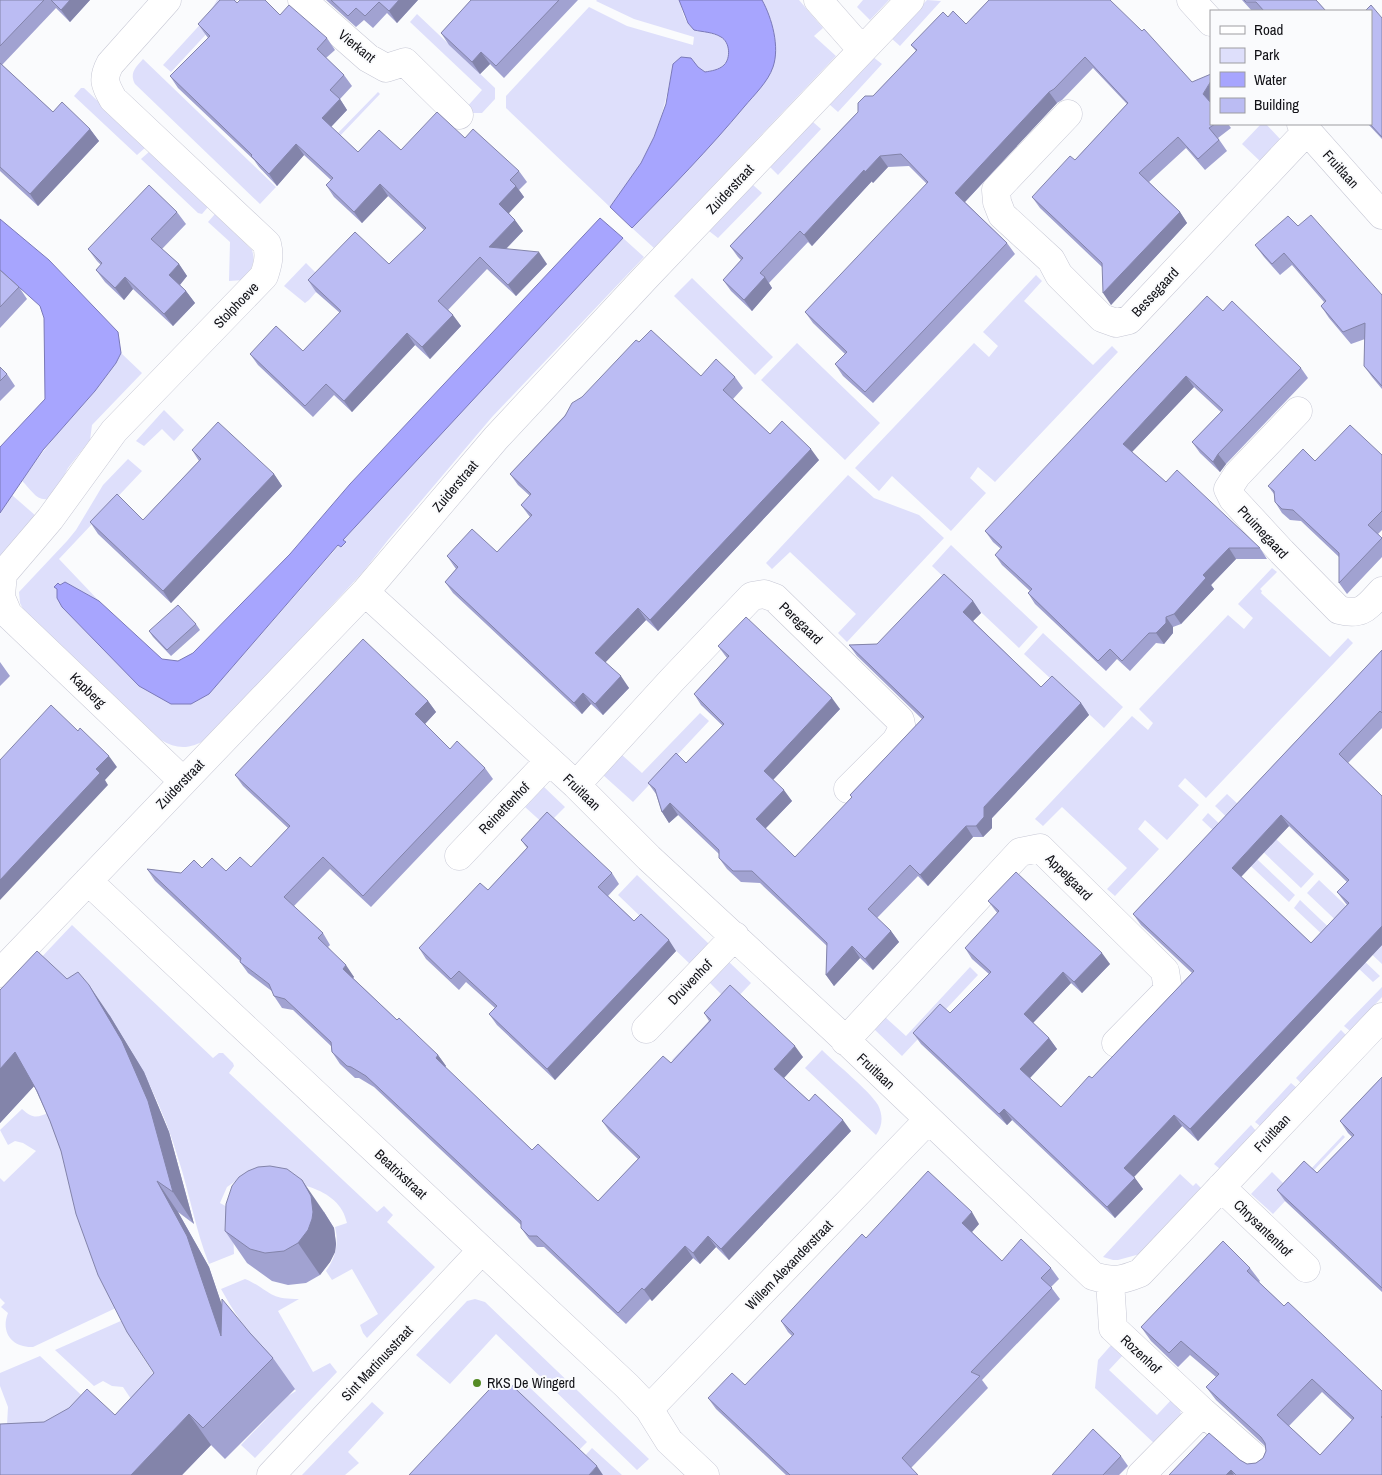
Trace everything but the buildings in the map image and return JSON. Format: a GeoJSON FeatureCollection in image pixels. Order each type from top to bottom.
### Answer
{"type":"FeatureCollection","features":[{"type":"Feature","properties":{"kind":"street","name":"Stolphoeve"},"geometry":{"type":"LineString","coordinates":[[0,595],[3,574],[50,519],[114,431],[264,276],[269,264],[267,244],[113,99],[106,87],[105,75],[110,64],[167,0]]}},
{"type":"Feature","properties":{"kind":"street","name":"Vierkant"},"geometry":{"type":"LineString","coordinates":[[302,0],[368,58],[386,68],[405,62],[459,115]]}},
{"type":"Feature","properties":{"kind":"street"},"geometry":{"type":"LineString","coordinates":[[818,0],[862,50]]}},
{"type":"Feature","properties":{"kind":"street","name":"Zuiderstraat"},"geometry":{"type":"LineString","coordinates":[[0,973],[365,592],[496,438],[910,0]]}},
{"type":"Feature","properties":{"kind":"street"},"geometry":{"type":"LineString","coordinates":[[1191,0],[1210,21]]}},
{"type":"Feature","properties":{"kind":"street","name":"Bessegaard"},"geometry":{"type":"LineString","coordinates":[[1068,114],[996,190],[997,202],[1002,214],[1051,260],[1059,275],[1102,318],[1116,323],[1129,320],[1304,127]]}},
{"type":"Feature","properties":{"kind":"street","name":"Fruitlaan"},"geometry":{"type":"LineString","coordinates":[[1304,127],[1382,215]]}},
{"type":"Feature","properties":{"kind":"street","name":"Pruimegaard"},"geometry":{"type":"LineString","coordinates":[[1298,411],[1237,475],[1228,489],[1233,499],[1339,610],[1350,613],[1364,610],[1382,591]]}},
{"type":"Feature","properties":{"kind":"street","name":"Fruitlaan"},"geometry":{"type":"LineString","coordinates":[[365,592],[576,785],[649,858],[735,936],[1093,1276],[1110,1281],[1140,1273],[1382,1017]]}},
{"type":"Feature","properties":{"kind":"street","name":"Peregaard"},"geometry":{"type":"LineString","coordinates":[[576,785],[752,596],[764,594],[775,598],[900,720],[902,730],[896,741],[848,789]]}},
{"type":"Feature","properties":{"kind":"street","name":"Kapberg"},"geometry":{"type":"LineString","coordinates":[[0,595],[8,614],[183,781]]}},
{"type":"Feature","properties":{"kind":"street","name":"Reinettenhof"},"geometry":{"type":"LineString","coordinates":[[459,856],[549,761]]}},
{"type":"Feature","properties":{"kind":"street","name":"Appelgaard"},"geometry":{"type":"LineString","coordinates":[[845,1041],[1020,852],[1040,848],[1165,971],[1168,990],[1116,1043]]}},
{"type":"Feature","properties":{"kind":"street","name":"Beatrixstraat"},"geometry":{"type":"LineString","coordinates":[[88,881],[627,1386],[649,1410],[669,1441],[705,1475]]}},
{"type":"Feature","properties":{"kind":"street","name":"Druivenhof"},"geometry":{"type":"LineString","coordinates":[[646,1029],[735,936]]}},
{"type":"Feature","properties":{"kind":"street","name":"Willem Alexanderstraat"},"geometry":{"type":"LineString","coordinates":[[649,1410],[928,1120]]}},
{"type":"Feature","properties":{"kind":"street","name":"Chrysantenhof"},"geometry":{"type":"LineString","coordinates":[[1221,1187],[1306,1268]]}},
{"type":"Feature","properties":{"kind":"street","name":"Sint Martinusstraat"},"geometry":{"type":"LineString","coordinates":[[272,1475],[482,1250]]}},
{"type":"Feature","properties":{"kind":"street","name":"Rozenhof"},"geometry":{"type":"LineString","coordinates":[[1110,1281],[1113,1328],[1260,1462]]}},
{"type":"Feature","properties":{"kind":"street"},"geometry":{"type":"LineString","coordinates":[[1141,1475],[1203,1412]]}},
{"type":"Feature","properties":{"kind":"green space"},"geometry":{"type":"Polygon","coordinates":[[[217,0],[238,0],[171,72],[163,65],[207,17],[217,0]]]}},
{"type":"Feature","properties":{"kind":"green space"},"geometry":{"type":"Polygon","coordinates":[[[597,0],[679,0],[687,22],[700,30],[723,38],[729,50],[723,65],[712,71],[705,72],[698,67],[673,64],[665,102],[653,139],[637,169],[610,207],[506,108],[506,96],[589,7],[627,26],[693,45],[694,37],[634,19],[597,0]]]}},
{"type":"Feature","properties":{"kind":"green space"},"geometry":{"type":"Polygon","coordinates":[[[762,0],[799,0],[823,28],[814,36],[836,56],[654,248],[632,228],[669,190],[771,20],[762,0]]]}},
{"type":"Feature","properties":{"kind":"green space"},"geometry":{"type":"Polygon","coordinates":[[[863,0],[889,0],[870,20],[857,7],[863,0]]]}},
{"type":"Feature","properties":{"kind":"green space"},"geometry":{"type":"Polygon","coordinates":[[[927,0],[941,1],[900,46],[891,38],[927,0]]]}},
{"type":"Feature","properties":{"kind":"green space"},"geometry":{"type":"Polygon","coordinates":[[[417,14],[495,88],[495,99],[482,113],[473,113],[466,108],[482,90],[410,22],[417,14]]]}},
{"type":"Feature","properties":{"kind":"green space"},"geometry":{"type":"Polygon","coordinates":[[[873,57],[882,64],[838,112],[829,104],[873,57]]]}},
{"type":"Feature","properties":{"kind":"green space"},"geometry":{"type":"Polygon","coordinates":[[[143,59],[276,187],[260,204],[135,84],[133,73],[143,59]]]}},
{"type":"Feature","properties":{"kind":"green space"},"geometry":{"type":"Polygon","coordinates":[[[81,88],[84,88],[146,147],[137,155],[74,96],[81,88]]]}},
{"type":"Feature","properties":{"kind":"green space"},"geometry":{"type":"Polygon","coordinates":[[[378,92],[380,94],[339,137],[337,134],[378,92]]]}},
{"type":"Feature","properties":{"kind":"green space"},"geometry":{"type":"Polygon","coordinates":[[[813,122],[821,129],[778,175],[770,167],[813,122]]]}},
{"type":"Feature","properties":{"kind":"green space"},"geometry":{"type":"Polygon","coordinates":[[[1260,125],[1267,125],[1281,140],[1261,162],[1242,144],[1260,125]]]}},
{"type":"Feature","properties":{"kind":"green space"},"geometry":{"type":"Polygon","coordinates":[[[150,151],[208,207],[202,214],[198,213],[141,159],[150,151]]]}},
{"type":"Feature","properties":{"kind":"green space"},"geometry":{"type":"Polygon","coordinates":[[[753,185],[762,193],[718,238],[709,231],[753,185]]]}},
{"type":"Feature","properties":{"kind":"green space"},"geometry":{"type":"Polygon","coordinates":[[[215,214],[252,250],[252,266],[243,280],[229,281],[230,242],[208,222],[215,214]]]}},
{"type":"Feature","properties":{"kind":"green space"},"geometry":{"type":"Polygon","coordinates":[[[623,238],[644,257],[492,417],[363,572],[207,739],[195,745],[184,747],[178,747],[161,740],[24,611],[20,603],[19,592],[67,541],[76,530],[103,485],[128,459],[142,471],[59,559],[99,601],[65,582],[54,587],[57,589],[62,607],[98,644],[191,704],[209,694],[339,545],[341,547],[346,543],[343,540],[623,238]]]}},
{"type":"Feature","properties":{"kind":"green space"},"geometry":{"type":"Polygon","coordinates":[[[306,263],[325,282],[305,303],[284,286],[306,263]]]}},
{"type":"Feature","properties":{"kind":"green space"},"geometry":{"type":"Polygon","coordinates":[[[1036,275],[1042,281],[1024,301],[1093,365],[1112,346],[1118,352],[995,482],[978,467],[970,478],[986,493],[951,531],[892,476],[879,491],[855,468],[974,343],[989,357],[998,346],[983,332],[1036,275]]]}},
{"type":"Feature","properties":{"kind":"green space"},"geometry":{"type":"Polygon","coordinates":[[[692,278],[773,357],[755,375],[674,296],[692,278]]]}},
{"type":"Feature","properties":{"kind":"green space"},"geometry":{"type":"Polygon","coordinates":[[[797,343],[880,423],[845,460],[761,380],[797,343]]]}},
{"type":"Feature","properties":{"kind":"green space"},"geometry":{"type":"Polygon","coordinates":[[[121,353],[142,373],[92,425],[90,440],[68,468],[53,497],[48,499],[39,498],[22,481],[53,439],[102,382],[121,353]]]}},
{"type":"Feature","properties":{"kind":"green space"},"geometry":{"type":"Polygon","coordinates":[[[164,410],[184,430],[174,441],[162,429],[144,446],[136,441],[164,410]]]}},
{"type":"Feature","properties":{"kind":"green space"},"geometry":{"type":"Polygon","coordinates":[[[848,475],[874,498],[919,515],[944,538],[847,642],[838,633],[856,614],[790,552],[772,569],[766,563],[848,475]]]}},
{"type":"Feature","properties":{"kind":"green space"},"geometry":{"type":"Polygon","coordinates":[[[12,495],[36,516],[0,558],[0,513],[12,495]]]}},
{"type":"Feature","properties":{"kind":"green space"},"geometry":{"type":"Polygon","coordinates":[[[951,545],[1038,627],[1019,648],[932,566],[951,545]]]}},
{"type":"Feature","properties":{"kind":"green space"},"geometry":{"type":"Polygon","coordinates":[[[1272,568],[1277,572],[1260,589],[1261,593],[1330,657],[1348,638],[1353,643],[1206,798],[1185,778],[1178,786],[1199,805],[1167,840],[1145,820],[1138,829],[1159,849],[1115,896],[1107,889],[1127,868],[1062,807],[1043,826],[1035,819],[1132,716],[1148,730],[1153,723],[1139,709],[1228,615],[1244,629],[1253,618],[1238,604],[1272,568]]]}},
{"type":"Feature","properties":{"kind":"green space"},"geometry":{"type":"Polygon","coordinates":[[[1043,633],[1123,707],[1104,728],[1024,654],[1043,633]]]}},
{"type":"Feature","properties":{"kind":"green space"},"geometry":{"type":"Polygon","coordinates":[[[700,713],[709,721],[633,802],[603,775],[622,755],[642,773],[700,713]]]}},
{"type":"Feature","properties":{"kind":"green space"},"geometry":{"type":"Polygon","coordinates":[[[544,787],[565,807],[546,826],[525,807],[544,787]]]}},
{"type":"Feature","properties":{"kind":"green space"},"geometry":{"type":"Polygon","coordinates":[[[1227,794],[1314,874],[1301,888],[1215,806],[1227,794]]]}},
{"type":"Feature","properties":{"kind":"green space"},"geometry":{"type":"Polygon","coordinates":[[[1208,813],[1295,895],[1289,902],[1202,820],[1208,813]]]}},
{"type":"Feature","properties":{"kind":"green space"},"geometry":{"type":"Polygon","coordinates":[[[637,875],[709,944],[690,964],[618,895],[637,875]]]}},
{"type":"Feature","properties":{"kind":"green space"},"geometry":{"type":"Polygon","coordinates":[[[1319,880],[1382,940],[1382,964],[1307,893],[1319,880]]]}},
{"type":"Feature","properties":{"kind":"green space"},"geometry":{"type":"Polygon","coordinates":[[[1300,900],[1380,976],[1373,982],[1294,908],[1300,900]]]}},
{"type":"Feature","properties":{"kind":"green space"},"geometry":{"type":"Polygon","coordinates":[[[72,925],[213,1058],[219,1053],[223,1053],[234,1066],[229,1073],[377,1212],[384,1206],[393,1215],[387,1222],[435,1267],[367,1338],[360,1325],[378,1314],[352,1269],[332,1280],[326,1271],[336,1250],[335,1227],[347,1223],[342,1209],[332,1198],[304,1185],[243,1176],[227,1187],[220,1203],[240,1214],[233,1229],[234,1254],[209,1264],[166,1123],[141,1068],[110,1017],[0,1001],[72,925]]]}},
{"type":"Feature","properties":{"kind":"green space"},"geometry":{"type":"Polygon","coordinates":[[[728,961],[751,983],[676,1063],[672,1060],[728,1001],[707,980],[728,961]]]}},
{"type":"Feature","properties":{"kind":"green space"},"geometry":{"type":"Polygon","coordinates":[[[970,967],[978,975],[902,1056],[874,1029],[885,1017],[906,1036],[970,967]]]}},
{"type":"Feature","properties":{"kind":"green space"},"geometry":{"type":"Polygon","coordinates":[[[1382,987],[1382,997],[1365,1015],[1366,1022],[1350,1031],[1344,1026],[1382,987]]]}},
{"type":"Feature","properties":{"kind":"green space"},"geometry":{"type":"Polygon","coordinates":[[[1341,1030],[1346,1035],[1301,1083],[1296,1078],[1341,1030]]]}},
{"type":"Feature","properties":{"kind":"green space"},"geometry":{"type":"Polygon","coordinates":[[[822,1050],[860,1085],[878,1105],[881,1120],[880,1128],[876,1135],[805,1068],[822,1050]]]}},
{"type":"Feature","properties":{"kind":"green space"},"geometry":{"type":"Polygon","coordinates":[[[1291,1083],[1297,1088],[1260,1126],[1255,1122],[1291,1083]]]}},
{"type":"Feature","properties":{"kind":"green space"},"geometry":{"type":"Polygon","coordinates":[[[22,1109],[32,1116],[50,1112],[118,1307],[33,1347],[20,1345],[10,1338],[6,1327],[8,1313],[1,1307],[5,1303],[0,1298],[0,1178],[4,1182],[36,1151],[23,1143],[15,1141],[8,1145],[0,1130],[22,1109]]]}},
{"type":"Feature","properties":{"kind":"green space"},"geometry":{"type":"Polygon","coordinates":[[[1251,1125],[1256,1131],[1220,1169],[1214,1164],[1251,1125]]]}},
{"type":"Feature","properties":{"kind":"green space"},"geometry":{"type":"Polygon","coordinates":[[[1343,1135],[1345,1137],[1273,1214],[1251,1194],[1272,1172],[1290,1190],[1343,1135]]]}},
{"type":"Feature","properties":{"kind":"green space"},"geometry":{"type":"Polygon","coordinates":[[[1180,1174],[1193,1186],[1196,1183],[1201,1188],[1140,1254],[1118,1260],[1103,1257],[1180,1174]]]}},
{"type":"Feature","properties":{"kind":"green space"},"geometry":{"type":"Polygon","coordinates":[[[245,1279],[275,1296],[299,1299],[278,1311],[313,1372],[330,1363],[337,1372],[255,1458],[241,1445],[288,1396],[296,1391],[255,1342],[221,1289],[245,1279]]]}},
{"type":"Feature","properties":{"kind":"green space"},"geometry":{"type":"Polygon","coordinates":[[[475,1299],[485,1302],[649,1459],[637,1470],[496,1334],[450,1384],[416,1355],[467,1301],[475,1299]]]}},
{"type":"Feature","properties":{"kind":"green space"},"geometry":{"type":"Polygon","coordinates":[[[123,1320],[137,1348],[169,1398],[133,1402],[123,1387],[112,1386],[103,1381],[94,1386],[55,1350],[123,1320]]]}},
{"type":"Feature","properties":{"kind":"green space"},"geometry":{"type":"Polygon","coordinates":[[[1113,1343],[1124,1354],[1109,1370],[1157,1415],[1172,1399],[1180,1407],[1181,1416],[1156,1445],[1095,1388],[1098,1360],[1113,1343]]]}},
{"type":"Feature","properties":{"kind":"green space"},"geometry":{"type":"Polygon","coordinates":[[[40,1356],[96,1409],[82,1425],[7,1425],[8,1407],[0,1386],[0,1373],[40,1356]]]}},
{"type":"Feature","properties":{"kind":"green space"},"geometry":{"type":"Polygon","coordinates":[[[524,1382],[587,1442],[576,1453],[513,1393],[524,1382]]]}},
{"type":"Feature","properties":{"kind":"green space"},"geometry":{"type":"Polygon","coordinates":[[[372,1402],[384,1413],[348,1452],[359,1463],[345,1475],[302,1475],[372,1402]]]}},
{"type":"Feature","properties":{"kind":"green space"},"geometry":{"type":"Polygon","coordinates":[[[592,1448],[622,1475],[600,1475],[582,1459],[592,1448]]]}},
{"type":"Feature","properties":{"kind":"water"},"geometry":{"type":"Polygon","coordinates":[[[679,0],[762,0],[774,33],[775,59],[771,73],[756,93],[703,153],[632,228],[610,207],[641,163],[654,137],[666,104],[673,64],[681,57],[691,58],[705,72],[720,68],[728,58],[728,46],[724,39],[715,34],[694,30],[688,23],[679,0]]]}},
{"type":"Feature","properties":{"kind":"water"},"geometry":{"type":"Polygon","coordinates":[[[600,218],[623,238],[343,540],[346,542],[341,547],[338,545],[209,694],[191,704],[171,704],[139,686],[62,607],[57,598],[57,589],[54,587],[58,583],[60,585],[65,582],[99,601],[162,659],[178,661],[193,653],[290,554],[350,484],[600,218]]]}},
{"type":"Feature","properties":{"kind":"water"},"geometry":{"type":"Polygon","coordinates":[[[0,219],[49,260],[118,332],[121,353],[116,363],[95,391],[43,450],[0,513],[0,447],[45,399],[44,318],[40,306],[0,270],[0,219]]]}},
{"type":"Feature","properties":{"kind":"place","name":"RKS De Wingerd"},"geometry":{"type":"Point","coordinates":[477,1383]}}]}
